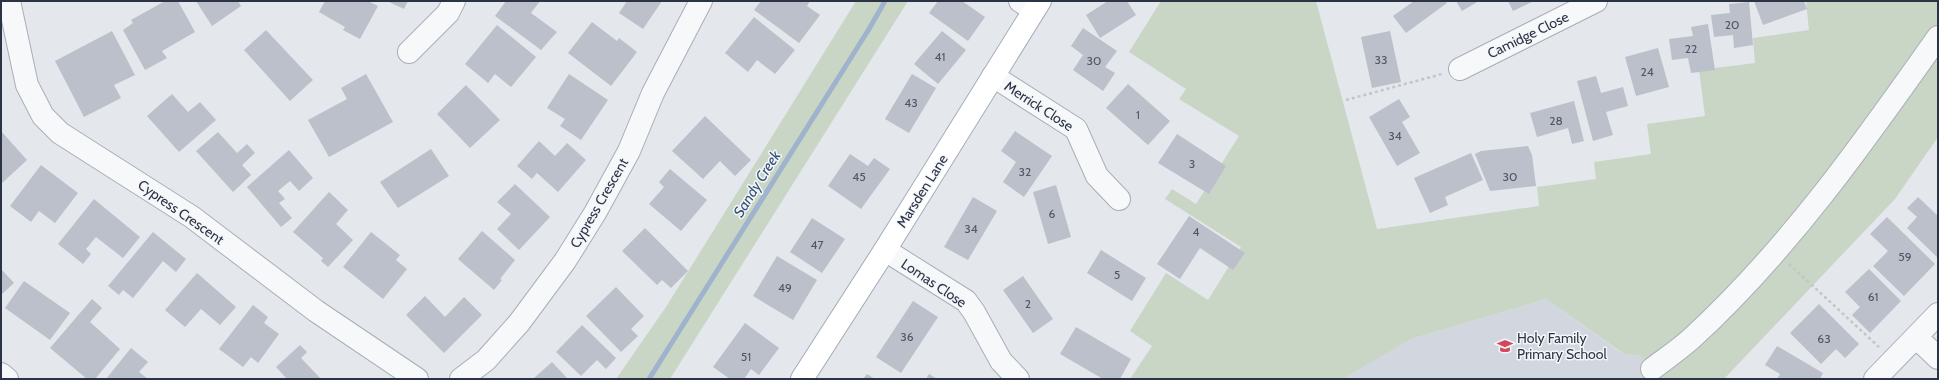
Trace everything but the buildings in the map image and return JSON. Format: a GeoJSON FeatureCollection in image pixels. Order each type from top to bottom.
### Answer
{"type":"FeatureCollection","features":[{"type":"Feature","properties":{"kind":"main road","name":"Marsden Lane"},"geometry":{"type":"LineString","coordinates":[[802,379],[885,250],[993,76],[1032,4]]}},
{"type":"Feature","properties":{"kind":"street","name":"Cypress Crescent"},"geometry":{"type":"LineString","coordinates":[[9,1],[27,85],[43,116],[60,133],[192,217],[316,311],[417,379]]}},
{"type":"Feature","properties":{"kind":"street"},"geometry":{"type":"LineString","coordinates":[[409,52],[448,13],[454,1]]}},
{"type":"Feature","properties":{"kind":"street","name":"Cypress Crescent"},"geometry":{"type":"LineString","coordinates":[[461,379],[486,360],[519,323],[566,261],[595,213],[629,151],[653,93],[701,1]]}},
{"type":"Feature","properties":{"kind":"street","name":"Camidge Close"},"geometry":{"type":"LineString","coordinates":[[1460,69],[1596,1]]}},
{"type":"Feature","properties":{"kind":"street"},"geometry":{"type":"LineString","coordinates":[[1652,369],[1691,339],[1718,313],[1775,251],[1817,202],[1876,125],[1938,37]]}},
{"type":"Feature","properties":{"kind":"street","name":"Merrick Close"},"geometry":{"type":"LineString","coordinates":[[993,76],[1069,123],[1076,129],[1098,176],[1119,199]]}},
{"type":"Feature","properties":{"kind":"street","name":"Lomas Close"},"geometry":{"type":"LineString","coordinates":[[885,250],[966,301],[974,312],[1001,361],[1018,379]]}},
{"type":"Feature","properties":{"kind":"street"},"geometry":{"type":"LineString","coordinates":[[1874,379],[1938,314]]}},
{"type":"Feature","properties":{"kind":"street"},"geometry":{"type":"LineString","coordinates":[[1916,337],[1938,358]]}},
{"type":"Feature","properties":{"kind":"street"},"geometry":{"type":"LineString","coordinates":[[1,374],[7,379]]}},
{"type":"Feature","properties":{"kind":"path"},"geometry":{"type":"LineString","coordinates":[[1346,100],[1460,69]]}},
{"type":"Feature","properties":{"kind":"path"},"geometry":{"type":"LineString","coordinates":[[1775,251],[1893,359]]}},
{"type":"Feature","properties":{"kind":"shaded area","name":"Holy Family Primary School"},"geometry":{"type":"Polygon","coordinates":[[[1546,299],[1623,354],[1641,356],[1657,379],[1343,379],[1411,339],[1546,299]]]}},
{"type":"Feature","properties":{"kind":"green space"},"geometry":{"type":"Polygon","coordinates":[[[856,1],[908,1],[670,379],[616,379],[666,307],[856,1]]]}},
{"type":"Feature","properties":{"kind":"green space"},"geometry":{"type":"Polygon","coordinates":[[[1161,1],[1316,1],[1377,229],[1539,206],[1537,187],[1596,179],[1594,162],[1651,154],[1647,124],[1705,116],[1699,70],[1755,63],[1753,38],[1809,30],[1806,1],[1938,1],[1938,137],[1895,199],[1724,379],[1657,379],[1641,356],[1624,354],[1546,299],[1411,339],[1343,379],[1130,379],[1152,346],[1130,331],[1166,273],[1208,300],[1241,247],[1165,199],[1172,189],[1196,204],[1239,136],[1179,99],[1186,89],[1129,52],[1161,1]]]}},
{"type":"Feature","properties":{"kind":"waterway","name":"Sandy Creek"},"geometry":{"type":"LineString","coordinates":[[649,379],[869,29],[885,1]]}},
{"type":"Feature","properties":{"kind":"place","name":"Holy Family Primary School"},"geometry":{"type":"Point","coordinates":[1505,346]}}]}
